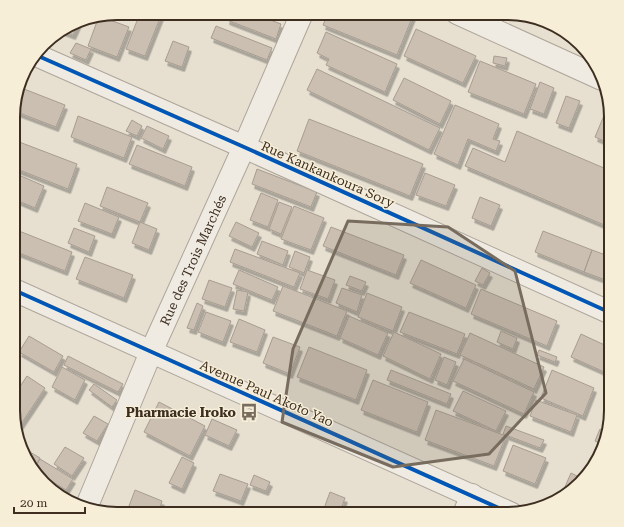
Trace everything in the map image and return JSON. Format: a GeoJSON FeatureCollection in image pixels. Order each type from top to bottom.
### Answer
{"type":"FeatureCollection","features":[{"type":"Feature","properties":{"kind":"street","name":"Rue des Trois Marchés"},"geometry":{"type":"LineString","coordinates":[[88,503],[151,352],[244,147],[299,20]]}},
{"type":"Feature","properties":{"kind":"street"},"geometry":{"type":"LineString","coordinates":[[472,20],[595,76]]}},
{"type":"Feature","properties":{"kind":"street","name":"Rue Kankankoura Sory"},"geometry":{"type":"LineString","coordinates":[[41,57],[604,310]]}},
{"type":"Feature","properties":{"kind":"street","name":"Avenue Paul Akoto Yao"},"geometry":{"type":"LineString","coordinates":[[20,293],[151,352],[468,505]]}},
{"type":"Feature","properties":{"kind":"highlighted area"},"geometry":{"type":"Polygon","coordinates":[[[348,221],[448,227],[515,271],[546,393],[489,454],[393,467],[282,422],[293,349],[348,221]]]}},
{"type":"Feature","properties":{"kind":"building"},"geometry":{"type":"Polygon","coordinates":[[[111,20],[129,27],[117,57],[88,46],[97,22],[111,20]]]}},
{"type":"Feature","properties":{"kind":"building"},"geometry":{"type":"Polygon","coordinates":[[[137,20],[159,20],[145,56],[126,49],[137,20]]]}},
{"type":"Feature","properties":{"kind":"building"},"geometry":{"type":"Polygon","coordinates":[[[227,20],[270,20],[281,24],[276,39],[227,20]]]}},
{"type":"Feature","properties":{"kind":"building"},"geometry":{"type":"Polygon","coordinates":[[[325,20],[411,20],[397,55],[323,25],[325,20]]]}},
{"type":"Feature","properties":{"kind":"building"},"geometry":{"type":"Polygon","coordinates":[[[216,26],[272,48],[267,60],[211,38],[216,26]]]}},
{"type":"Feature","properties":{"kind":"building"},"geometry":{"type":"Polygon","coordinates":[[[76,29],[73,35],[68,33],[76,29]]]}},
{"type":"Feature","properties":{"kind":"building"},"geometry":{"type":"Polygon","coordinates":[[[416,29],[476,56],[463,83],[404,56],[416,29]]]}},
{"type":"Feature","properties":{"kind":"building"},"geometry":{"type":"Polygon","coordinates":[[[326,32],[397,64],[385,92],[326,65],[329,59],[317,53],[326,32]]]}},
{"type":"Feature","properties":{"kind":"building"},"geometry":{"type":"Polygon","coordinates":[[[173,41],[189,47],[182,67],[165,61],[173,41]]]}},
{"type":"Feature","properties":{"kind":"building"},"geometry":{"type":"Polygon","coordinates":[[[76,43],[91,49],[86,60],[70,53],[76,43]]]}},
{"type":"Feature","properties":{"kind":"building"},"geometry":{"type":"Polygon","coordinates":[[[494,56],[507,58],[505,66],[493,63],[494,56]]]}},
{"type":"Feature","properties":{"kind":"building"},"geometry":{"type":"Polygon","coordinates":[[[480,61],[536,84],[524,114],[468,92],[480,61]]]}},
{"type":"Feature","properties":{"kind":"building"},"geometry":{"type":"Polygon","coordinates":[[[317,69],[440,128],[429,150],[307,90],[317,69]]]}},
{"type":"Feature","properties":{"kind":"building"},"geometry":{"type":"Polygon","coordinates":[[[404,78],[451,101],[440,124],[393,100],[404,78]]]}},
{"type":"Feature","properties":{"kind":"building"},"geometry":{"type":"Polygon","coordinates":[[[540,82],[554,88],[544,114],[530,109],[540,82]]]}},
{"type":"Feature","properties":{"kind":"building"},"geometry":{"type":"Polygon","coordinates":[[[24,89],[65,105],[56,127],[20,113],[24,89]]]}},
{"type":"Feature","properties":{"kind":"building"},"geometry":{"type":"Polygon","coordinates":[[[566,96],[580,101],[569,128],[556,123],[566,96]]]}},
{"type":"Feature","properties":{"kind":"building"},"geometry":{"type":"Polygon","coordinates":[[[455,105],[499,124],[493,139],[500,141],[496,151],[468,139],[458,165],[434,154],[455,105]]]}},
{"type":"Feature","properties":{"kind":"building"},"geometry":{"type":"Polygon","coordinates":[[[604,115],[604,141],[595,137],[604,115]]]}},
{"type":"Feature","properties":{"kind":"building"},"geometry":{"type":"Polygon","coordinates":[[[78,116],[132,137],[124,158],[71,137],[78,116]]]}},
{"type":"Feature","properties":{"kind":"building"},"geometry":{"type":"Polygon","coordinates":[[[309,119],[423,164],[410,196],[297,151],[309,119]]]}},
{"type":"Feature","properties":{"kind":"building"},"geometry":{"type":"Polygon","coordinates":[[[132,120],[142,126],[137,136],[126,131],[132,120]]]}},
{"type":"Feature","properties":{"kind":"building"},"geometry":{"type":"Polygon","coordinates":[[[147,126],[169,136],[163,149],[141,138],[147,126]]]}},
{"type":"Feature","properties":{"kind":"building"},"geometry":{"type":"Polygon","coordinates":[[[517,131],[604,168],[604,225],[465,166],[473,148],[505,162],[517,131]]]}},
{"type":"Feature","properties":{"kind":"building"},"geometry":{"type":"Polygon","coordinates":[[[20,142],[77,164],[68,189],[20,170],[20,142]]]}},
{"type":"Feature","properties":{"kind":"building"},"geometry":{"type":"Polygon","coordinates":[[[137,145],[192,167],[185,186],[129,164],[137,145]]]}},
{"type":"Feature","properties":{"kind":"building"},"geometry":{"type":"Polygon","coordinates":[[[257,169],[317,192],[311,207],[252,184],[257,169]]]}},
{"type":"Feature","properties":{"kind":"building"},"geometry":{"type":"Polygon","coordinates":[[[425,173],[455,185],[446,206],[416,195],[425,173]]]}},
{"type":"Feature","properties":{"kind":"building"},"geometry":{"type":"Polygon","coordinates":[[[20,176],[44,186],[35,208],[20,202],[20,176]]]}},
{"type":"Feature","properties":{"kind":"building"},"geometry":{"type":"Polygon","coordinates":[[[107,187],[148,203],[140,222],[100,206],[107,187]]]}},
{"type":"Feature","properties":{"kind":"building"},"geometry":{"type":"Polygon","coordinates":[[[261,193],[278,200],[268,227],[250,220],[261,193]]]}},
{"type":"Feature","properties":{"kind":"building"},"geometry":{"type":"Polygon","coordinates":[[[480,197],[500,205],[491,226],[472,218],[480,197]]]}},
{"type":"Feature","properties":{"kind":"building"},"geometry":{"type":"Polygon","coordinates":[[[279,202],[292,207],[281,234],[269,229],[279,202]]]}},
{"type":"Feature","properties":{"kind":"building"},"geometry":{"type":"Polygon","coordinates":[[[85,203],[119,217],[112,234],[78,221],[85,203]]]}},
{"type":"Feature","properties":{"kind":"building"},"geometry":{"type":"Polygon","coordinates":[[[294,206],[324,218],[311,250],[281,239],[294,206]]]}},
{"type":"Feature","properties":{"kind":"building"},"geometry":{"type":"Polygon","coordinates":[[[140,222],[157,229],[149,250],[132,243],[140,222]]]}},
{"type":"Feature","properties":{"kind":"building"},"geometry":{"type":"Polygon","coordinates":[[[236,222],[259,233],[252,247],[229,236],[236,222]]]}},
{"type":"Feature","properties":{"kind":"building"},"geometry":{"type":"Polygon","coordinates":[[[331,227],[404,255],[396,275],[323,246],[331,227]]]}},
{"type":"Feature","properties":{"kind":"building"},"geometry":{"type":"Polygon","coordinates":[[[74,228],[95,236],[89,252],[68,243],[74,228]]]}},
{"type":"Feature","properties":{"kind":"building"},"geometry":{"type":"Polygon","coordinates":[[[20,231],[72,252],[65,271],[20,253],[20,231]]]}},
{"type":"Feature","properties":{"kind":"building"},"geometry":{"type":"Polygon","coordinates":[[[543,231],[592,250],[584,272],[535,252],[543,231]]]}},
{"type":"Feature","properties":{"kind":"building"},"geometry":{"type":"Polygon","coordinates":[[[262,241],[288,251],[283,265],[257,254],[262,241]]]}},
{"type":"Feature","properties":{"kind":"building"},"geometry":{"type":"Polygon","coordinates":[[[235,249],[300,273],[294,287],[230,262],[235,249]]]}},
{"type":"Feature","properties":{"kind":"building"},"geometry":{"type":"Polygon","coordinates":[[[592,250],[604,254],[604,279],[584,272],[592,250]]]}},
{"type":"Feature","properties":{"kind":"building"},"geometry":{"type":"Polygon","coordinates":[[[295,251],[310,257],[304,273],[289,267],[295,251]]]}},
{"type":"Feature","properties":{"kind":"building"},"geometry":{"type":"Polygon","coordinates":[[[85,257],[133,275],[124,298],[76,279],[85,257]]]}},
{"type":"Feature","properties":{"kind":"building"},"geometry":{"type":"Polygon","coordinates":[[[421,260],[476,285],[466,308],[410,283],[421,260]]]}},
{"type":"Feature","properties":{"kind":"building"},"geometry":{"type":"Polygon","coordinates":[[[482,268],[490,273],[483,285],[475,281],[482,268]]]}},
{"type":"Feature","properties":{"kind":"building"},"geometry":{"type":"Polygon","coordinates":[[[239,270],[278,287],[272,300],[233,284],[239,270]]]}},
{"type":"Feature","properties":{"kind":"building"},"geometry":{"type":"Polygon","coordinates":[[[307,270],[335,280],[328,299],[300,289],[307,270]]]}},
{"type":"Feature","properties":{"kind":"building"},"geometry":{"type":"Polygon","coordinates":[[[350,276],[366,282],[362,291],[346,285],[350,276]]]}},
{"type":"Feature","properties":{"kind":"building"},"geometry":{"type":"Polygon","coordinates":[[[209,280],[232,288],[225,307],[202,299],[209,280]]]}},
{"type":"Feature","properties":{"kind":"building"},"geometry":{"type":"Polygon","coordinates":[[[283,286],[347,311],[337,336],[273,311],[283,286]]]}},
{"type":"Feature","properties":{"kind":"building"},"geometry":{"type":"Polygon","coordinates":[[[342,288],[362,295],[357,312],[336,303],[342,288]]]}},
{"type":"Feature","properties":{"kind":"building"},"geometry":{"type":"Polygon","coordinates":[[[481,289],[557,321],[547,346],[471,314],[481,289]]]}},
{"type":"Feature","properties":{"kind":"building"},"geometry":{"type":"Polygon","coordinates":[[[237,290],[248,292],[244,311],[233,309],[237,290]]]}},
{"type":"Feature","properties":{"kind":"building"},"geometry":{"type":"Polygon","coordinates":[[[367,293],[402,307],[393,331],[358,317],[367,293]]]}},
{"type":"Feature","properties":{"kind":"building"},"geometry":{"type":"Polygon","coordinates":[[[197,303],[203,306],[194,330],[187,328],[197,303]]]}},
{"type":"Feature","properties":{"kind":"building"},"geometry":{"type":"Polygon","coordinates":[[[206,312],[231,321],[223,342],[198,332],[206,312]]]}},
{"type":"Feature","properties":{"kind":"building"},"geometry":{"type":"Polygon","coordinates":[[[409,312],[465,334],[457,354],[400,332],[409,312]]]}},
{"type":"Feature","properties":{"kind":"building"},"geometry":{"type":"Polygon","coordinates":[[[349,316],[388,333],[378,355],[340,338],[349,316]]]}},
{"type":"Feature","properties":{"kind":"building"},"geometry":{"type":"Polygon","coordinates":[[[239,319],[265,330],[257,352],[230,342],[239,319]]]}},
{"type":"Feature","properties":{"kind":"building"},"geometry":{"type":"Polygon","coordinates":[[[501,331],[517,338],[513,349],[497,342],[501,331]]]}},
{"type":"Feature","properties":{"kind":"building"},"geometry":{"type":"Polygon","coordinates":[[[394,332],[441,354],[430,379],[383,356],[394,332]]]}},
{"type":"Feature","properties":{"kind":"building"},"geometry":{"type":"Polygon","coordinates":[[[470,333],[544,367],[534,389],[460,355],[470,333]]]}},
{"type":"Feature","properties":{"kind":"building"},"geometry":{"type":"Polygon","coordinates":[[[581,334],[604,345],[604,372],[571,357],[581,334]]]}},
{"type":"Feature","properties":{"kind":"building"},"geometry":{"type":"Polygon","coordinates":[[[29,336],[63,356],[54,372],[20,353],[29,336]]]}},
{"type":"Feature","properties":{"kind":"building"},"geometry":{"type":"Polygon","coordinates":[[[273,337],[300,347],[290,374],[263,363],[273,337]]]}},
{"type":"Feature","properties":{"kind":"building"},"geometry":{"type":"Polygon","coordinates":[[[309,347],[367,370],[356,400],[297,377],[309,347]]]}},
{"type":"Feature","properties":{"kind":"building"},"geometry":{"type":"Polygon","coordinates":[[[539,350],[557,357],[555,362],[537,355],[539,350]]]}},
{"type":"Feature","properties":{"kind":"building"},"geometry":{"type":"Polygon","coordinates":[[[68,356],[123,384],[118,392],[64,365],[68,356]]]}},
{"type":"Feature","properties":{"kind":"building"},"geometry":{"type":"Polygon","coordinates":[[[444,357],[456,362],[447,385],[435,380],[444,357]]]}},
{"type":"Feature","properties":{"kind":"building"},"geometry":{"type":"Polygon","coordinates":[[[464,359],[534,392],[524,414],[453,381],[464,359]]]}},
{"type":"Feature","properties":{"kind":"building"},"geometry":{"type":"Polygon","coordinates":[[[62,367],[85,380],[75,400],[52,387],[62,367]]]}},
{"type":"Feature","properties":{"kind":"building"},"geometry":{"type":"Polygon","coordinates":[[[391,370],[451,394],[447,404],[387,380],[391,370]]]}},
{"type":"Feature","properties":{"kind":"building"},"geometry":{"type":"Polygon","coordinates":[[[552,370],[594,388],[583,416],[541,398],[552,370]]]}},
{"type":"Feature","properties":{"kind":"building"},"geometry":{"type":"Polygon","coordinates":[[[27,376],[45,388],[21,424],[20,416],[20,386],[27,376]]]}},
{"type":"Feature","properties":{"kind":"building"},"geometry":{"type":"Polygon","coordinates":[[[373,380],[428,402],[417,432],[361,410],[373,380]]]}},
{"type":"Feature","properties":{"kind":"building"},"geometry":{"type":"Polygon","coordinates":[[[94,384],[117,400],[112,407],[89,390],[94,384]]]}},
{"type":"Feature","properties":{"kind":"building"},"geometry":{"type":"Polygon","coordinates":[[[463,391],[506,411],[496,431],[453,411],[463,391]]]}},
{"type":"Feature","properties":{"kind":"building"},"geometry":{"type":"Polygon","coordinates":[[[536,400],[577,415],[571,432],[530,416],[536,400]]]}},
{"type":"Feature","properties":{"kind":"building"},"geometry":{"type":"Polygon","coordinates":[[[159,402],[205,426],[190,456],[144,432],[159,402]]]}},
{"type":"Feature","properties":{"kind":"building"},"geometry":{"type":"Polygon","coordinates":[[[436,410],[506,436],[494,466],[425,440],[436,410]]]}},
{"type":"Feature","properties":{"kind":"building"},"geometry":{"type":"Polygon","coordinates":[[[94,416],[108,424],[97,441],[83,433],[94,416]]]}},
{"type":"Feature","properties":{"kind":"building"},"geometry":{"type":"Polygon","coordinates":[[[212,419],[237,430],[229,446],[205,435],[212,419]]]}},
{"type":"Feature","properties":{"kind":"building"},"geometry":{"type":"Polygon","coordinates":[[[506,426],[544,440],[540,448],[503,434],[506,426]]]}},
{"type":"Feature","properties":{"kind":"building"},"geometry":{"type":"Polygon","coordinates":[[[600,429],[602,430],[598,443],[595,441],[600,429]]]}},
{"type":"Feature","properties":{"kind":"building"},"geometry":{"type":"Polygon","coordinates":[[[513,445],[546,458],[535,484],[503,471],[513,445]]]}},
{"type":"Feature","properties":{"kind":"building"},"geometry":{"type":"Polygon","coordinates":[[[65,447],[84,458],[72,476],[54,464],[65,447]]]}},
{"type":"Feature","properties":{"kind":"building"},"geometry":{"type":"Polygon","coordinates":[[[29,452],[40,458],[36,465],[29,452]]]}},
{"type":"Feature","properties":{"kind":"building"},"geometry":{"type":"Polygon","coordinates":[[[182,457],[194,463],[182,489],[169,483],[182,457]]]}},
{"type":"Feature","properties":{"kind":"building"},"geometry":{"type":"Polygon","coordinates":[[[40,459],[73,479],[66,490],[53,482],[37,465],[40,459]]]}},
{"type":"Feature","properties":{"kind":"building"},"geometry":{"type":"Polygon","coordinates":[[[571,473],[577,476],[566,487],[564,488],[571,473]]]}},
{"type":"Feature","properties":{"kind":"building"},"geometry":{"type":"Polygon","coordinates":[[[220,474],[248,484],[241,501],[213,491],[220,474]]]}},
{"type":"Feature","properties":{"kind":"building"},"geometry":{"type":"Polygon","coordinates":[[[254,475],[270,482],[266,491],[250,485],[254,475]]]}},
{"type":"Feature","properties":{"kind":"building"},"geometry":{"type":"Polygon","coordinates":[[[135,490],[162,501],[160,507],[129,506],[135,490]]]}},
{"type":"Feature","properties":{"kind":"building"},"geometry":{"type":"Polygon","coordinates":[[[330,492],[345,498],[342,507],[325,507],[330,492]]]}},
{"type":"Feature","properties":{"kind":"cycle path"},"geometry":{"type":"LineString","coordinates":[[41,57],[604,310]]}},
{"type":"Feature","properties":{"kind":"cycle path"},"geometry":{"type":"LineString","coordinates":[[20,293],[496,507]]}},
{"type":"Feature","properties":{"kind":"place","name":"Pharmacie Iroko"},"geometry":{"type":"Point","coordinates":[249,412]}}]}
